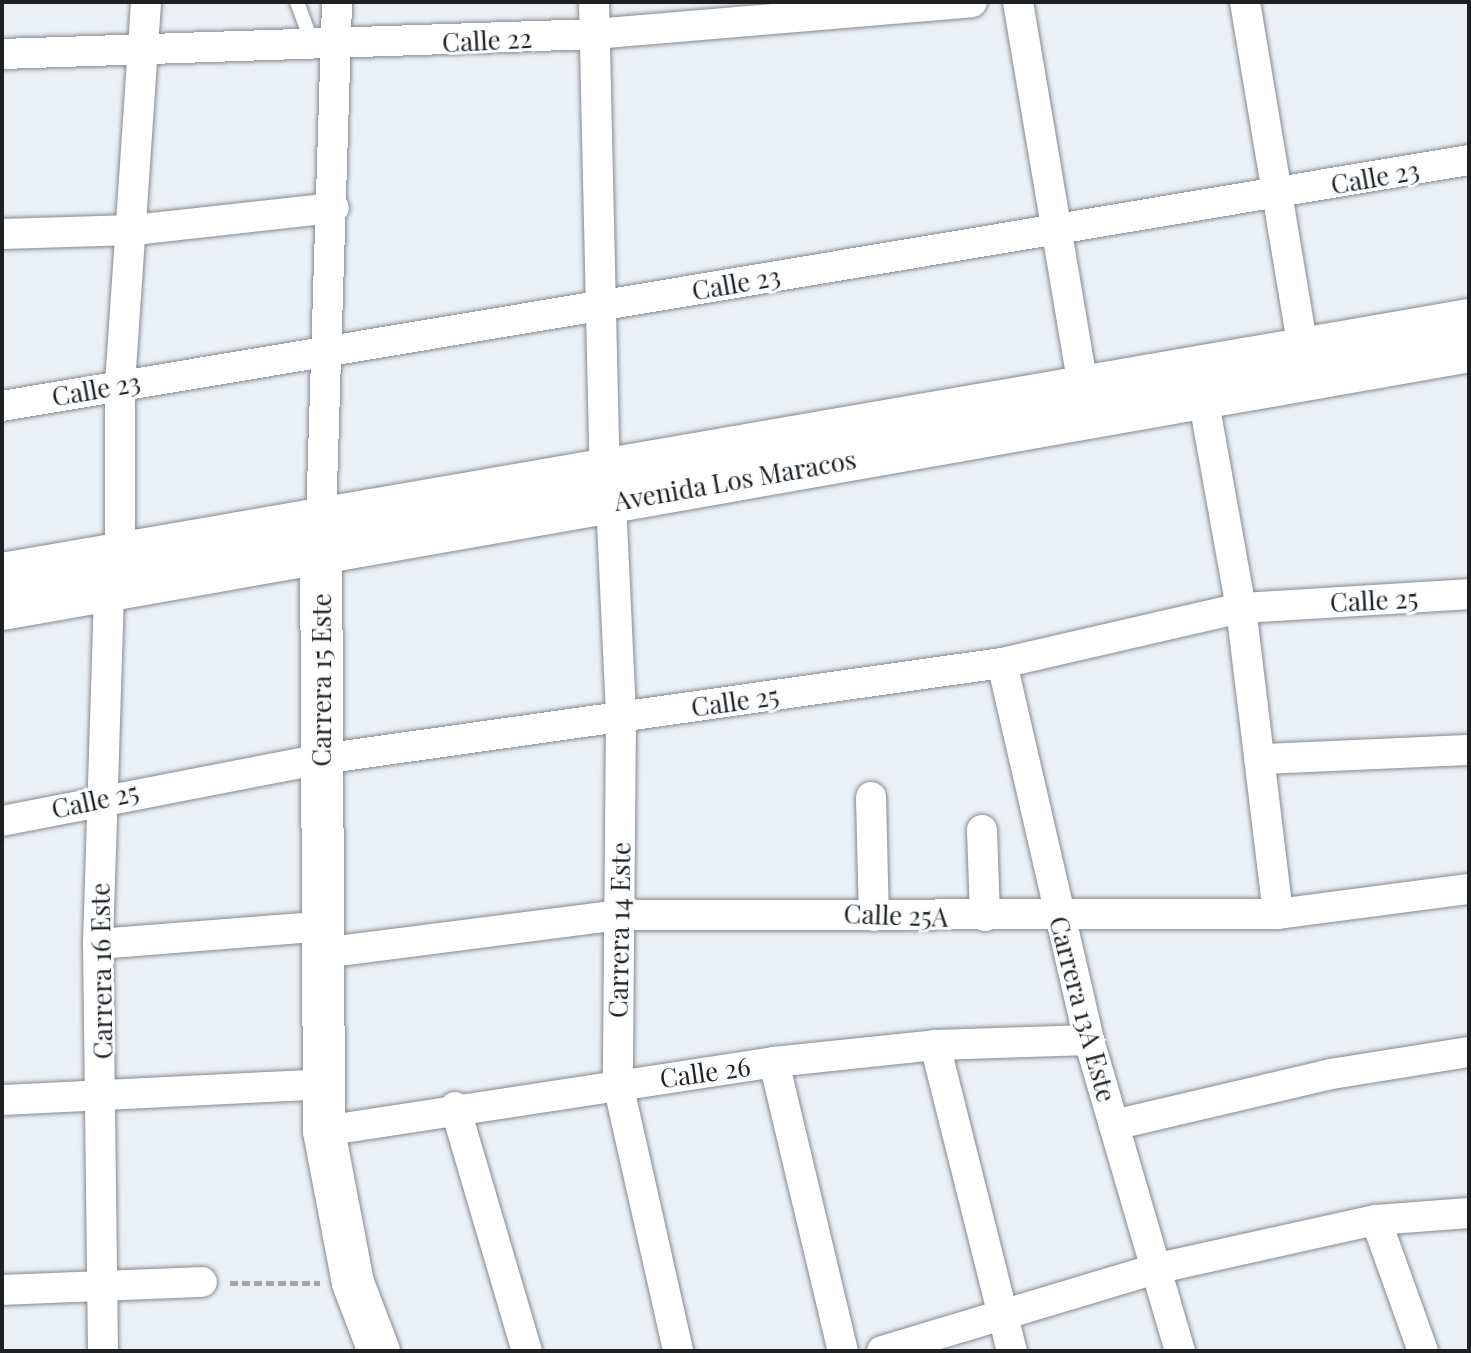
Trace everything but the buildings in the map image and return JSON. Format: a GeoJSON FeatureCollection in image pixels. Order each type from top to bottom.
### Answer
{"type":"FeatureCollection","features":[{"type":"Feature","properties":{"kind":"street","name":"Carrera 16 Este"},"geometry":{"type":"LineString","coordinates":[[103,1351],[104,1098],[98,944],[102,796],[115,573],[120,384],[147,48],[146,2]]}},
{"type":"Feature","properties":{"kind":"street","name":"Carrera 15 Este"},"geometry":{"type":"LineString","coordinates":[[337,2],[325,46],[334,208],[321,538],[324,1131],[353,1283],[379,1351]]}},
{"type":"Feature","properties":{"kind":"street","name":"Carrera 14 Este"},"geometry":{"type":"LineString","coordinates":[[594,2],[600,306],[621,718],[618,1084],[678,1351]]}},
{"type":"Feature","properties":{"kind":"street","name":"Calle 22"},"geometry":{"type":"LineString","coordinates":[[2,54],[147,48],[325,46],[594,34],[972,2]]}},
{"type":"Feature","properties":{"kind":"street"},"geometry":{"type":"LineString","coordinates":[[1018,2],[1054,230],[1082,381]]}},
{"type":"Feature","properties":{"kind":"street"},"geometry":{"type":"LineString","coordinates":[[1245,2],[1302,344]]}},
{"type":"Feature","properties":{"kind":"street","name":"Calle 23"},"geometry":{"type":"LineString","coordinates":[[2,406],[1469,160]]}},
{"type":"Feature","properties":{"kind":"street"},"geometry":{"type":"LineString","coordinates":[[2,234],[134,230],[334,208]]}},
{"type":"Feature","properties":{"kind":"street","name":"Avenida Los Maracos"},"geometry":{"type":"LineString","coordinates":[[608,486],[1082,381],[1469,320]]}},
{"type":"Feature","properties":{"kind":"street","name":"Avenida Los Maracos"},"geometry":{"type":"LineString","coordinates":[[2,609],[115,573],[608,486],[1203,397],[1469,351]]}},
{"type":"Feature","properties":{"kind":"street"},"geometry":{"type":"LineString","coordinates":[[1203,397],[1241,608],[1262,759],[1278,914]]}},
{"type":"Feature","properties":{"kind":"street","name":"Avenida Los Maracos"},"geometry":{"type":"LineString","coordinates":[[2,574],[115,573]]}},
{"type":"Feature","properties":{"kind":"street","name":"Calle 25"},"geometry":{"type":"LineString","coordinates":[[2,821],[102,796],[322,759],[1002,663],[1241,608],[1469,594]]}},
{"type":"Feature","properties":{"kind":"street","name":"Carrera 13A Este"},"geometry":{"type":"LineString","coordinates":[[1002,663],[1089,1040],[1159,1268],[1180,1351]]}},
{"type":"Feature","properties":{"kind":"street"},"geometry":{"type":"LineString","coordinates":[[1262,759],[1469,750]]}},
{"type":"Feature","properties":{"kind":"street"},"geometry":{"type":"LineString","coordinates":[[871,797],[874,916]]}},
{"type":"Feature","properties":{"kind":"street"},"geometry":{"type":"LineString","coordinates":[[982,830],[985,916]]}},
{"type":"Feature","properties":{"kind":"street","name":"Calle 25A"},"geometry":{"type":"LineString","coordinates":[[98,944],[324,939],[619,915],[778,909],[874,916],[1059,919],[1278,914],[1469,889]]}},
{"type":"Feature","properties":{"kind":"street","name":"Calle 26"},"geometry":{"type":"LineString","coordinates":[[324,1131],[455,1107],[774,1062],[935,1045],[1089,1040]]}},
{"type":"Feature","properties":{"kind":"street"},"geometry":{"type":"LineString","coordinates":[[935,1045],[1000,1318],[1012,1351]]}},
{"type":"Feature","properties":{"kind":"street"},"geometry":{"type":"LineString","coordinates":[[1114,1125],[1331,1074],[1469,1052]]}},
{"type":"Feature","properties":{"kind":"street"},"geometry":{"type":"LineString","coordinates":[[774,1062],[843,1351]]}},
{"type":"Feature","properties":{"kind":"street"},"geometry":{"type":"LineString","coordinates":[[2,1100],[104,1098],[324,1084]]}},
{"type":"Feature","properties":{"kind":"street"},"geometry":{"type":"LineString","coordinates":[[455,1107],[527,1351]]}},
{"type":"Feature","properties":{"kind":"street"},"geometry":{"type":"LineString","coordinates":[[882,1351],[1159,1268],[1376,1220],[1469,1213]]}},
{"type":"Feature","properties":{"kind":"street"},"geometry":{"type":"LineString","coordinates":[[1376,1220],[1423,1351]]}},
{"type":"Feature","properties":{"kind":"street"},"geometry":{"type":"LineString","coordinates":[[2,1290],[202,1282]]}},
{"type":"Feature","properties":{"kind":"lane"},"geometry":{"type":"LineString","coordinates":[[297,2],[325,46]]}},
{"type":"Feature","properties":{"kind":"path"},"geometry":{"type":"LineString","coordinates":[[202,1282],[353,1283]]}}]}
